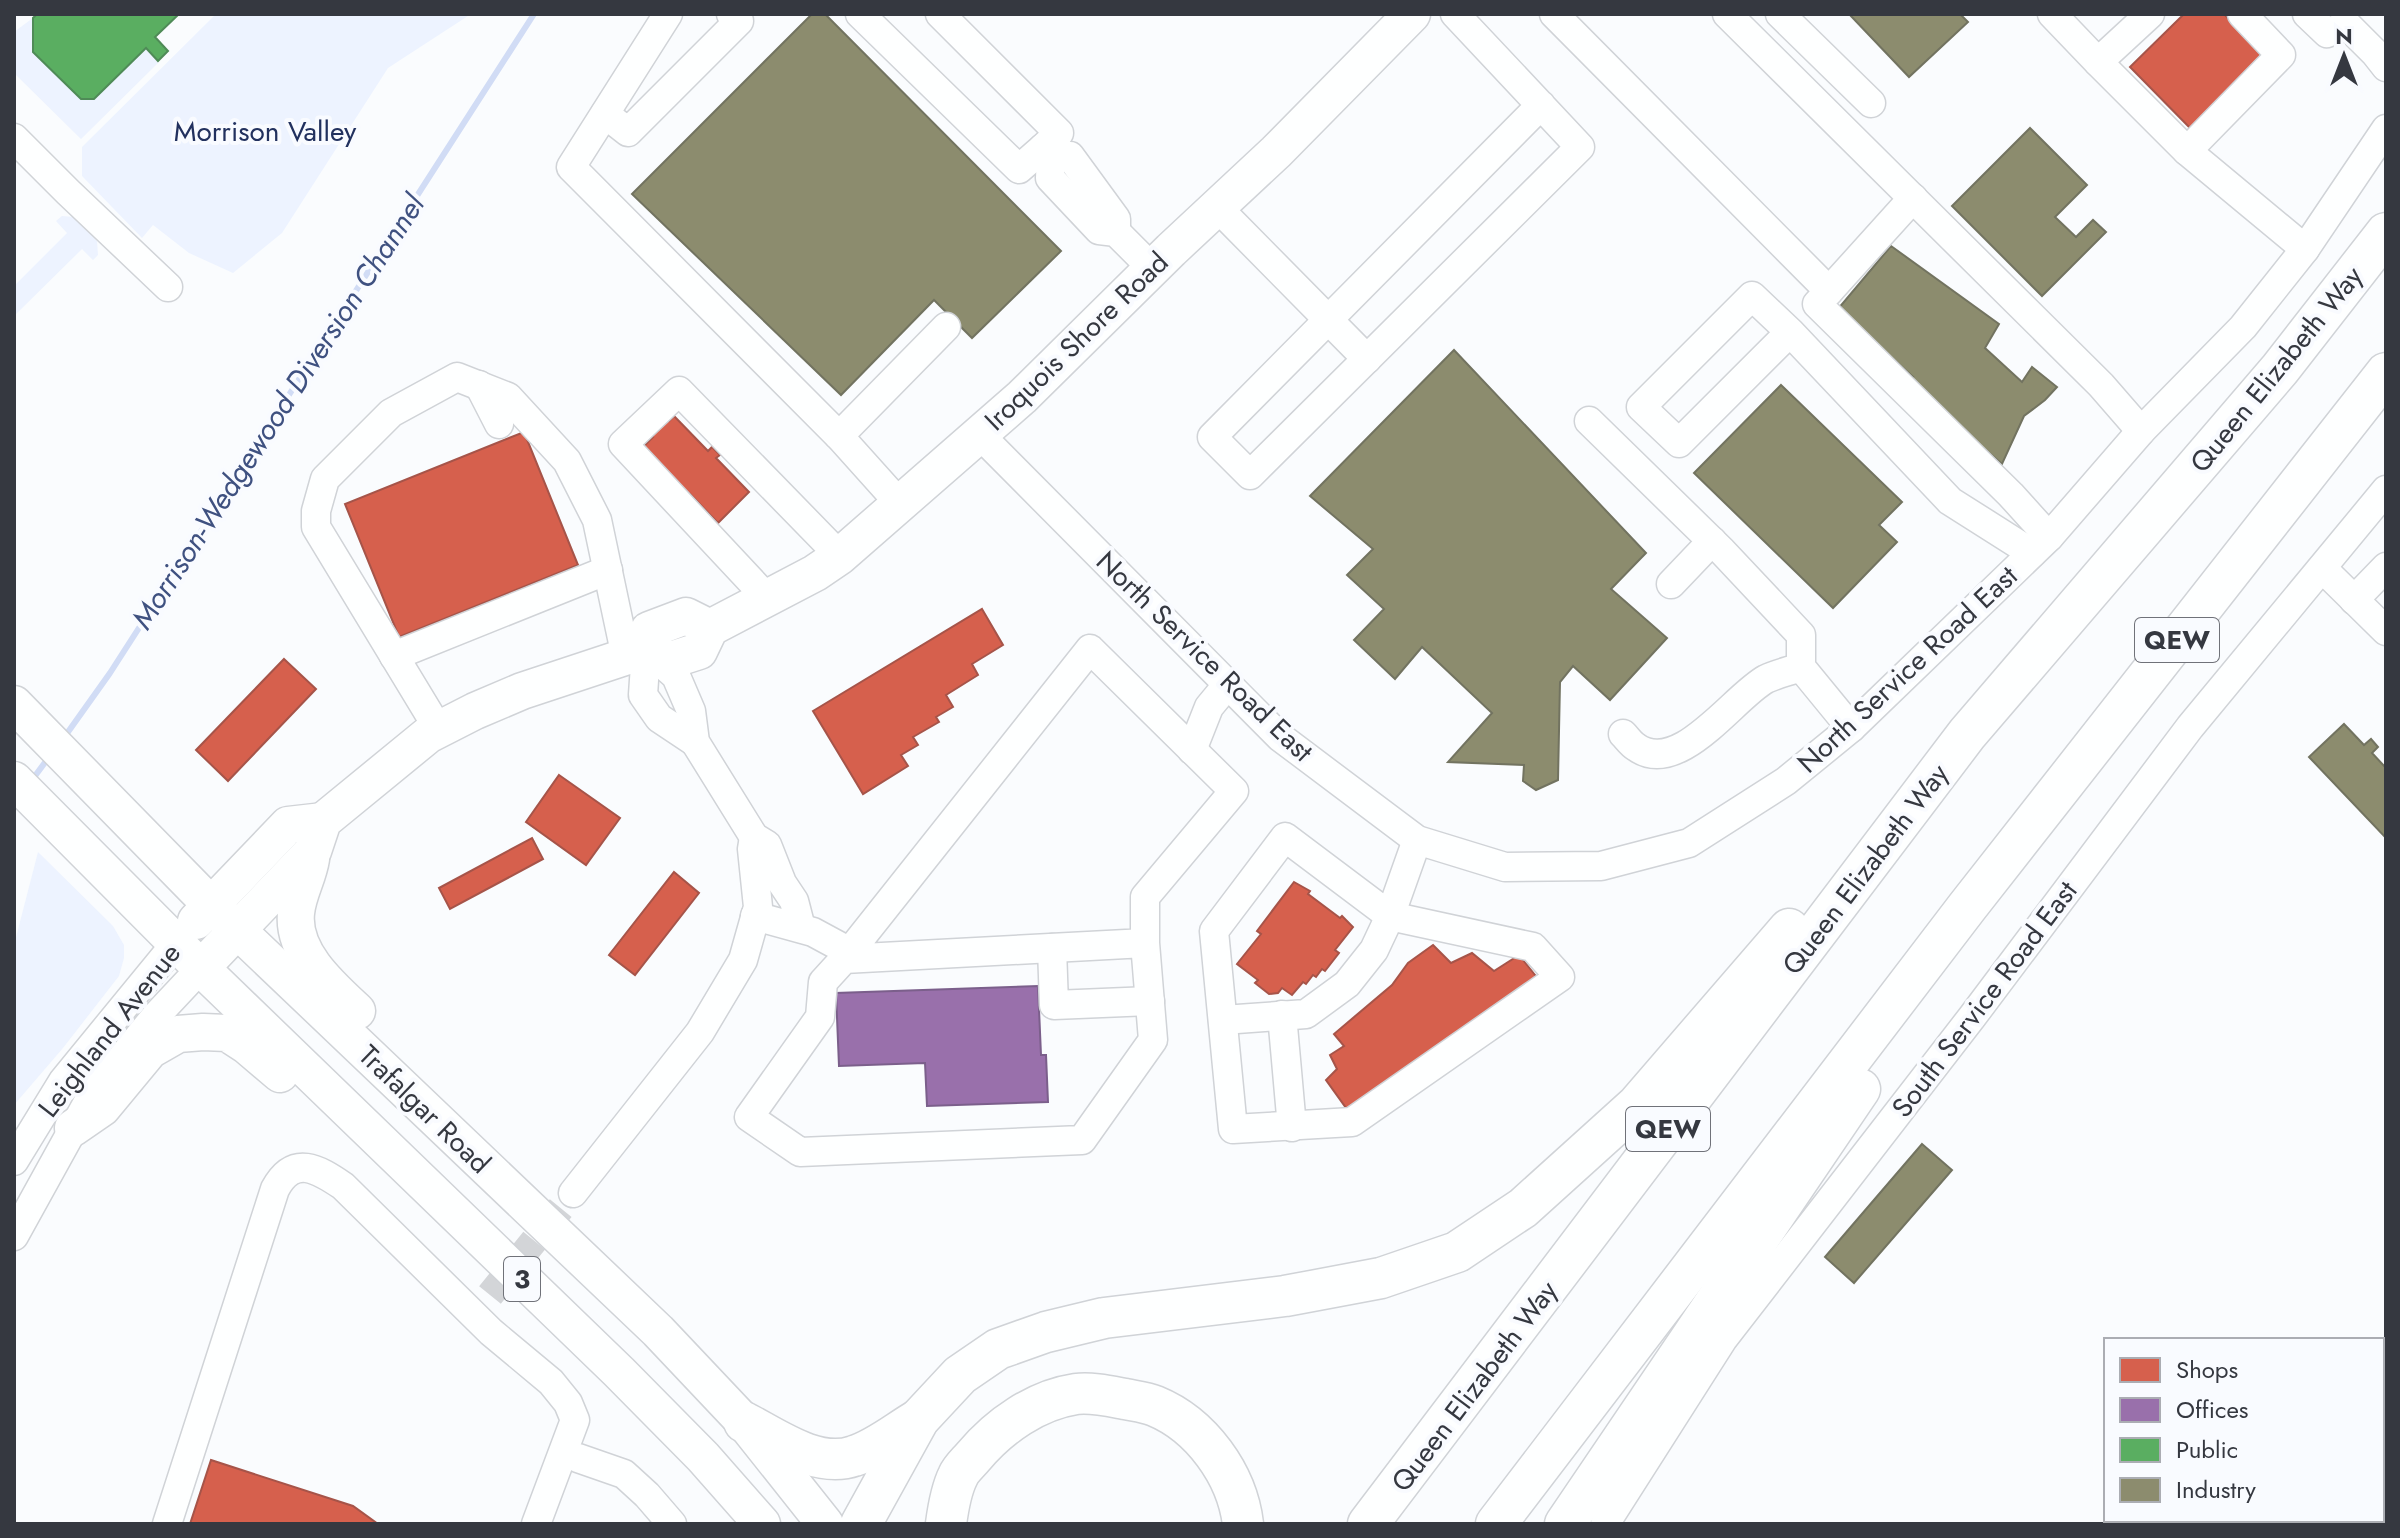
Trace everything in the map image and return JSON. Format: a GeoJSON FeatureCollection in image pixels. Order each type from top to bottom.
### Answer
{"type":"FeatureCollection","features":[{"type":"Feature","properties":{"kind":"highway","name":"Queen Elizabeth Way"},"geometry":{"type":"LineString","coordinates":[[1368,1524],[1967,734],[2280,369],[2386,233]]}},
{"type":"Feature","properties":{"kind":"highway","name":"QEW"},"geometry":{"type":"LineString","coordinates":[[1496,1524],[1967,907],[2386,373]]}},
{"type":"Feature","properties":{"kind":"highway"},"geometry":{"type":"LineString","coordinates":[[861,1524],[919,1419],[960,1375],[998,1349],[1046,1332],[1104,1318],[1285,1296],[1381,1278],[1457,1252],[1523,1208],[1637,1105],[1885,820],[1967,734]]}},
{"type":"Feature","properties":{"kind":"highway"},"geometry":{"type":"LineString","coordinates":[[1565,1524],[1938,975],[1967,907]]}},
{"type":"Feature","properties":{"kind":"highway"},"geometry":{"type":"LineString","coordinates":[[946,1524],[958,1475],[983,1446],[1011,1421],[1048,1400],[1079,1393],[1153,1405],[1195,1431],[1215,1454],[1230,1480],[1243,1524]]}},
{"type":"Feature","properties":{"kind":"highway"},"geometry":{"type":"LineString","coordinates":[[744,1422],[802,1451],[829,1459],[853,1457],[919,1419]]}},
{"type":"Feature","properties":{"kind":"main road","name":"Iroquois Shore Road"},"geometry":{"type":"LineString","coordinates":[[636,653],[649,630],[686,616],[710,628],[815,573],[840,556],[1022,397],[1152,268],[1276,152],[1412,14]]}},
{"type":"Feature","properties":{"kind":"main road"},"geometry":{"type":"LineString","coordinates":[[188,956],[238,931],[318,836],[428,735],[522,691],[636,653]]}},
{"type":"Feature","properties":{"kind":"main road","name":"Trafalgar Road"},"geometry":{"type":"LineString","coordinates":[[21,711],[210,904],[658,1331],[744,1422],[825,1524]]}},
{"type":"Feature","properties":{"kind":"main road","name":"Trafalgar Road"},"geometry":{"type":"LineString","coordinates":[[14,780],[188,956],[619,1372],[703,1457],[762,1524]]}},
{"type":"Feature","properties":{"kind":"main road"},"geometry":{"type":"LineString","coordinates":[[210,904],[288,825],[318,836]]}},
{"type":"Feature","properties":{"kind":"main road"},"geometry":{"type":"LineString","coordinates":[[318,836],[309,872],[300,889],[295,915],[298,939],[312,964],[366,1020],[370,1057]]}},
{"type":"Feature","properties":{"kind":"main road","name":"Leighland Avenue"},"geometry":{"type":"LineString","coordinates":[[188,956],[210,904]]}},
{"type":"Feature","properties":{"kind":"main road"},"geometry":{"type":"LineString","coordinates":[[73,1128],[102,1108],[150,1050],[178,1034],[227,1033],[291,1083],[331,1093]]}},
{"type":"Feature","properties":{"kind":"street"},"geometry":{"type":"LineString","coordinates":[[668,14],[571,167],[839,436],[901,505]]}},
{"type":"Feature","properties":{"kind":"street"},"geometry":{"type":"LineString","coordinates":[[605,114],[628,132],[739,21],[731,14]]}},
{"type":"Feature","properties":{"kind":"street"},"geometry":{"type":"LineString","coordinates":[[860,14],[1019,169],[1047,152],[1059,133],[940,14]]}},
{"type":"Feature","properties":{"kind":"street"},"geometry":{"type":"LineString","coordinates":[[1455,14],[1541,105],[1580,147],[1250,475],[1212,437],[1541,105]]}},
{"type":"Feature","properties":{"kind":"street"},"geometry":{"type":"LineString","coordinates":[[1554,14],[1829,291]]}},
{"type":"Feature","properties":{"kind":"street"},"geometry":{"type":"LineString","coordinates":[[1727,14],[2101,385],[2141,431]]}},
{"type":"Feature","properties":{"kind":"street"},"geometry":{"type":"LineString","coordinates":[[1780,14],[1871,103]]}},
{"type":"Feature","properties":{"kind":"street"},"geometry":{"type":"LineString","coordinates":[[2052,14],[2187,151],[2305,249]]}},
{"type":"Feature","properties":{"kind":"street"},"geometry":{"type":"LineString","coordinates":[[2098,62],[2150,14]]}},
{"type":"Feature","properties":{"kind":"street"},"geometry":{"type":"LineString","coordinates":[[2187,151],[2281,55],[2242,14]]}},
{"type":"Feature","properties":{"kind":"street"},"geometry":{"type":"LineString","coordinates":[[2307,14],[2327,33],[2347,25],[2382,54]]}},
{"type":"Feature","properties":{"kind":"street","name":"North Service Road East"},"geometry":{"type":"LineString","coordinates":[[979,434],[1280,737],[1417,840],[1505,867],[1601,866],[1689,843],[1786,781],[1851,728],[2041,545],[2141,431],[2243,327],[2305,249],[2386,129]]}},
{"type":"Feature","properties":{"kind":"street"},"geometry":{"type":"LineString","coordinates":[[14,138],[168,287]]}},
{"type":"Feature","properties":{"kind":"street"},"geometry":{"type":"LineString","coordinates":[[1047,152],[1050,178],[1099,230],[1116,232],[1152,268]]}},
{"type":"Feature","properties":{"kind":"street"},"geometry":{"type":"LineString","coordinates":[[1913,198],[1817,304],[2011,495],[2041,545]]}},
{"type":"Feature","properties":{"kind":"street"},"geometry":{"type":"LineString","coordinates":[[1217,207],[1367,359]]}},
{"type":"Feature","properties":{"kind":"street"},"geometry":{"type":"LineString","coordinates":[[1790,332],[1679,443],[1641,407],[1752,296],[1790,332],[1950,501],[2041,545]]}},
{"type":"Feature","properties":{"kind":"street"},"geometry":{"type":"LineString","coordinates":[[839,436],[946,327]]}},
{"type":"Feature","properties":{"kind":"street"},"geometry":{"type":"LineString","coordinates":[[439,730],[316,527],[316,511],[325,479],[391,413],[457,377],[508,397],[567,461],[597,520],[608,570],[636,653],[643,695],[659,718],[695,742],[754,837],[767,845],[782,883],[794,901],[801,928]]}},
{"type":"Feature","properties":{"kind":"street"},"geometry":{"type":"LineString","coordinates":[[479,385],[499,424]]}},
{"type":"Feature","properties":{"kind":"street"},"geometry":{"type":"LineString","coordinates":[[767,598],[623,444],[679,391],[840,556]]}},
{"type":"Feature","properties":{"kind":"street"},"geometry":{"type":"LineString","coordinates":[[1589,421],[1712,541],[1801,635],[1801,667],[1851,728]]}},
{"type":"Feature","properties":{"kind":"street","name":"South Service Road East"},"geometry":{"type":"LineString","coordinates":[[1605,1524],[1723,1339],[1972,1017],[2190,727],[2386,490]]}},
{"type":"Feature","properties":{"kind":"street"},"geometry":{"type":"LineString","coordinates":[[1671,584],[1712,541]]}},
{"type":"Feature","properties":{"kind":"street"},"geometry":{"type":"LineString","coordinates":[[2354,600],[2386,567]]}},
{"type":"Feature","properties":{"kind":"street"},"geometry":{"type":"LineString","coordinates":[[2322,568],[2386,631]]}},
{"type":"Feature","properties":{"kind":"street"},"geometry":{"type":"LineString","coordinates":[[394,656],[608,570]]}},
{"type":"Feature","properties":{"kind":"street"},"geometry":{"type":"LineString","coordinates":[[1090,649],[1192,750],[1234,791],[1145,897],[1145,943],[1153,1040],[1082,1140],[800,1152],[749,1117],[820,1017],[823,982],[847,956],[1090,649]]}},
{"type":"Feature","properties":{"kind":"street"},"geometry":{"type":"LineString","coordinates":[[1623,734],[1638,749],[1657,754],[1676,749],[1698,738],[1765,679],[1801,667]]}},
{"type":"Feature","properties":{"kind":"street"},"geometry":{"type":"LineString","coordinates":[[1192,750],[1209,707],[1228,684]]}},
{"type":"Feature","properties":{"kind":"street"},"geometry":{"type":"LineString","coordinates":[[573,1193],[700,1032],[743,960],[758,907],[752,849],[754,837]]}},
{"type":"Feature","properties":{"kind":"street"},"geometry":{"type":"LineString","coordinates":[[1285,837],[1390,916],[1533,947],[1560,977],[1352,1122],[1233,1129],[1214,931],[1285,837]]}},
{"type":"Feature","properties":{"kind":"street"},"geometry":{"type":"LineString","coordinates":[[1223,1020],[1306,1014],[1347,984],[1374,950],[1390,916],[1417,840]]}},
{"type":"Feature","properties":{"kind":"street"},"geometry":{"type":"LineString","coordinates":[[755,916],[813,932],[847,956],[1145,943]]}},
{"type":"Feature","properties":{"kind":"street"},"geometry":{"type":"LineString","coordinates":[[1052,948],[1054,1005],[1150,1001]]}},
{"type":"Feature","properties":{"kind":"street","name":"Leighland Avenue"},"geometry":{"type":"LineString","coordinates":[[14,1236],[93,1093],[188,956]]}},
{"type":"Feature","properties":{"kind":"street","name":"Leighland Avenue"},"geometry":{"type":"LineString","coordinates":[[14,1161],[63,1081],[188,956]]}},
{"type":"Feature","properties":{"kind":"street"},"geometry":{"type":"LineString","coordinates":[[1282,1015],[1292,1127]]}},
{"type":"Feature","properties":{"kind":"street"},"geometry":{"type":"LineString","coordinates":[[167,1524],[275,1189],[286,1174],[297,1169],[317,1168],[343,1186],[482,1304],[491,1332],[551,1382],[568,1403],[575,1420],[536,1524]]}},
{"type":"Feature","properties":{"kind":"street"},"geometry":{"type":"LineString","coordinates":[[578,1458],[624,1474],[672,1524]]}},
{"type":"Feature","properties":{"kind":"green space","name":"Morrison Valley"},"geometry":{"type":"Polygon","coordinates":[[[216,14],[471,14],[388,68],[282,233],[233,273],[189,253],[153,225],[142,238],[82,176],[82,147],[216,14]]]}},
{"type":"Feature","properties":{"kind":"green space"},"geometry":{"type":"Polygon","coordinates":[[[33,18],[33,52],[81,99],[94,99],[146,48],[158,63],[81,139],[14,73],[14,32],[33,18]]]}},
{"type":"Feature","properties":{"kind":"green space"},"geometry":{"type":"Polygon","coordinates":[[[62,216],[74,217],[97,241],[98,255],[93,260],[82,249],[14,316],[14,286],[67,233],[56,221],[62,216]]]}},
{"type":"Feature","properties":{"kind":"green space"},"geometry":{"type":"Polygon","coordinates":[[[38,852],[113,926],[124,945],[124,958],[119,976],[14,1105],[14,945],[38,852]]]}},
{"type":"Feature","properties":{"kind":"building: Shops"},"geometry":{"type":"Polygon","coordinates":[[[2184,14],[2224,14],[2268,60],[2194,132],[2130,67],[2184,14]]]}},
{"type":"Feature","properties":{"kind":"building: Shops"},"geometry":{"type":"Polygon","coordinates":[[[664,416],[669,421],[674,416],[708,451],[712,447],[720,455],[716,458],[749,492],[718,523],[690,494],[686,498],[644,446],[653,437],[647,432],[664,416]]]}},
{"type":"Feature","properties":{"kind":"building: Shops"},"geometry":{"type":"Polygon","coordinates":[[[524,432],[578,565],[399,637],[345,504],[524,432]]]}},
{"type":"Feature","properties":{"kind":"building: Shops"},"geometry":{"type":"Polygon","coordinates":[[[982,609],[1003,645],[972,664],[978,675],[946,695],[953,707],[936,717],[939,722],[913,737],[918,745],[901,755],[908,766],[863,794],[813,711],[982,609]]]}},
{"type":"Feature","properties":{"kind":"building: Shops"},"geometry":{"type":"Polygon","coordinates":[[[284,659],[316,689],[228,781],[196,750],[284,659]]]}},
{"type":"Feature","properties":{"kind":"building: Shops"},"geometry":{"type":"Polygon","coordinates":[[[559,775],[620,818],[586,865],[526,822],[559,775]]]}},
{"type":"Feature","properties":{"kind":"building: Shops"},"geometry":{"type":"Polygon","coordinates":[[[532,838],[543,859],[450,909],[439,888],[532,838]]]}},
{"type":"Feature","properties":{"kind":"building: Shops"},"geometry":{"type":"Polygon","coordinates":[[[674,872],[699,893],[635,975],[609,955],[674,872]]]}},
{"type":"Feature","properties":{"kind":"building: Shops"},"geometry":{"type":"Polygon","coordinates":[[[1294,882],[1310,891],[1308,894],[1353,927],[1335,950],[1339,953],[1325,971],[1322,969],[1316,977],[1313,975],[1306,984],[1303,982],[1292,995],[1282,988],[1278,993],[1269,994],[1255,983],[1258,980],[1237,964],[1261,934],[1257,931],[1294,882]]]}},
{"type":"Feature","properties":{"kind":"building: Shops"},"geometry":{"type":"Polygon","coordinates":[[[1433,945],[1451,963],[1472,953],[1494,971],[1519,955],[1539,980],[1349,1112],[1326,1080],[1337,1069],[1330,1055],[1344,1046],[1334,1034],[1392,985],[1408,963],[1433,945]]]}},
{"type":"Feature","properties":{"kind":"building: Shops"},"geometry":{"type":"Polygon","coordinates":[[[211,1460],[353,1506],[378,1524],[190,1524],[211,1460]]]}},
{"type":"Feature","properties":{"kind":"building: Offices"},"geometry":{"type":"Polygon","coordinates":[[[1038,986],[1041,1055],[1046,1055],[1048,1102],[927,1106],[925,1063],[839,1066],[836,993],[1038,986]]]}},
{"type":"Feature","properties":{"kind":"building: Public"},"geometry":{"type":"Polygon","coordinates":[[[37,14],[179,14],[155,37],[168,51],[158,61],[146,48],[94,99],[81,99],[33,52],[33,18],[37,14]]]}},
{"type":"Feature","properties":{"kind":"building: Industry"},"geometry":{"type":"Polygon","coordinates":[[[812,14],[825,14],[1061,251],[972,338],[934,300],[841,395],[632,194],[812,14]]]}},
{"type":"Feature","properties":{"kind":"building: Industry"},"geometry":{"type":"Polygon","coordinates":[[[1849,14],[1960,14],[1968,22],[1909,77],[1849,14]]]}},
{"type":"Feature","properties":{"kind":"building: Industry"},"geometry":{"type":"Polygon","coordinates":[[[2030,128],[2087,185],[2055,217],[2076,237],[2093,220],[2106,232],[2042,296],[1952,206],[2030,128]]]}},
{"type":"Feature","properties":{"kind":"building: Industry"},"geometry":{"type":"Polygon","coordinates":[[[1891,246],[1999,324],[1985,348],[2022,382],[2032,367],[2057,387],[2024,416],[2002,464],[1906,382],[1913,377],[1838,309],[1891,246]]]}},
{"type":"Feature","properties":{"kind":"building: Industry"},"geometry":{"type":"Polygon","coordinates":[[[1454,350],[1646,553],[1611,589],[1667,638],[1610,700],[1573,666],[1560,682],[1558,780],[1536,790],[1523,781],[1524,765],[1448,762],[1492,713],[1422,647],[1395,679],[1354,640],[1384,609],[1347,575],[1373,549],[1310,496],[1454,350]]]}},
{"type":"Feature","properties":{"kind":"building: Industry"},"geometry":{"type":"Polygon","coordinates":[[[1781,385],[1902,502],[1879,525],[1897,542],[1833,608],[1694,473],[1781,385]]]}},
{"type":"Feature","properties":{"kind":"building: Industry"},"geometry":{"type":"Polygon","coordinates":[[[2344,724],[2364,745],[2371,739],[2378,747],[2372,753],[2386,768],[2386,838],[2309,757],[2344,724]]]}},
{"type":"Feature","properties":{"kind":"building: Industry"},"geometry":{"type":"Polygon","coordinates":[[[1922,1144],[1952,1170],[1854,1283],[1825,1257],[1922,1144]]]}},
{"type":"Feature","properties":{"kind":"waterway","name":"Morrison-Wedgewood Diversion Channel"},"geometry":{"type":"LineString","coordinates":[[63,739],[110,673],[534,14]]}},
{"type":"Feature","properties":{"kind":"waterway","name":"Morrison-Wedgewood Diversion Channel"},"geometry":{"type":"LineString","coordinates":[[32,780],[49,757]]}},
{"type":"Feature","properties":{"kind":"tunnel"},"geometry":{"type":"LineString","coordinates":[[490,1295],[573,1193]]}}]}
